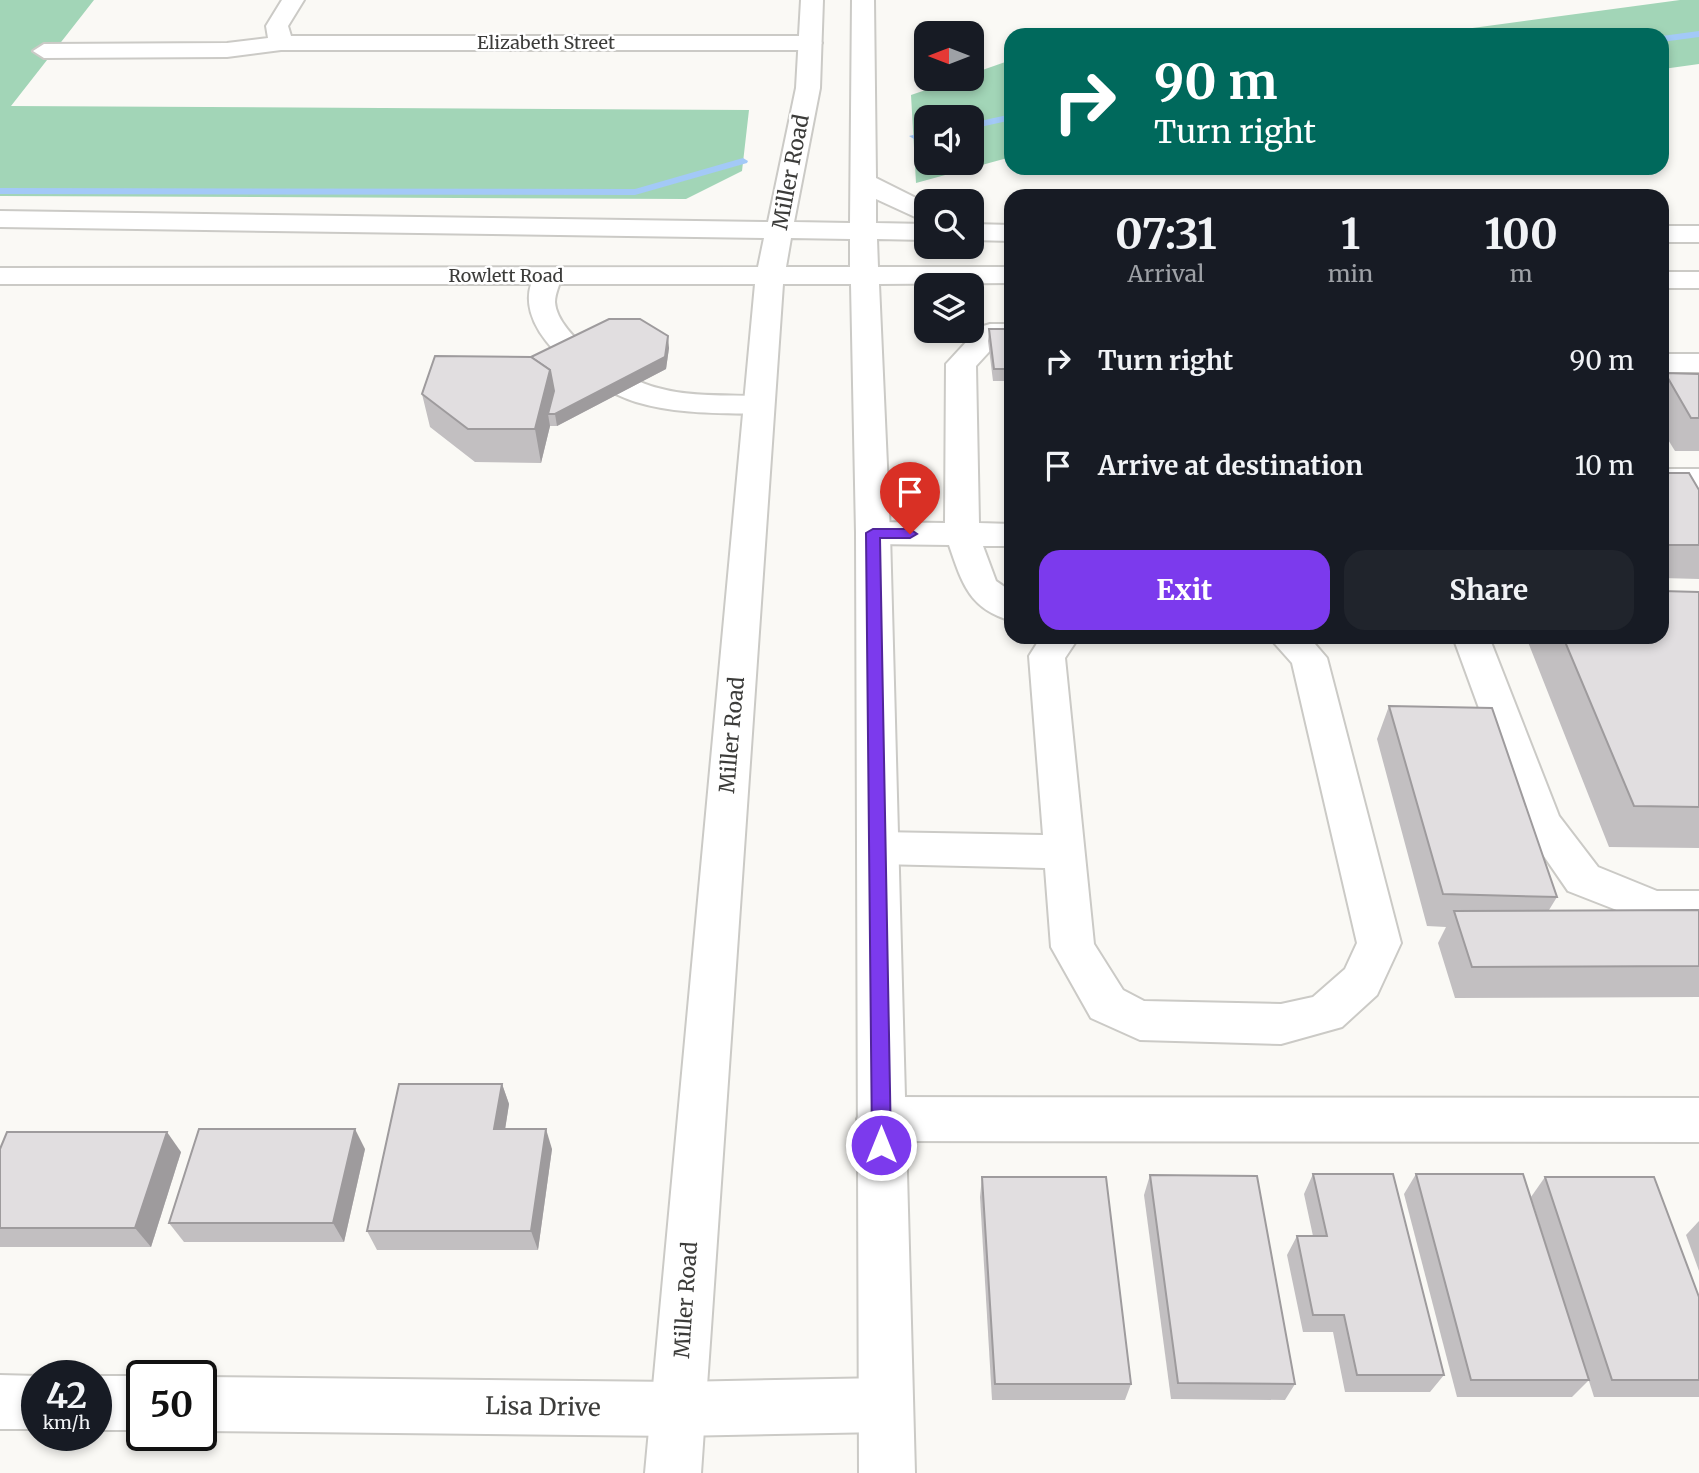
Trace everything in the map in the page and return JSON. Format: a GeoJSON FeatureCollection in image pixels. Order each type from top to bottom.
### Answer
{"type":"FeatureCollection","features":[{"type":"Feature","properties":{"kind":"main road"},"geometry":{"type":"LineString","coordinates":[[281,43],[277,26],[293,0]]}},
{"type":"Feature","properties":{"kind":"main road","name":"Miller Road"},"geometry":{"type":"LineString","coordinates":[[673,1473],[770,276],[808,88],[812,0]]}},
{"type":"Feature","properties":{"kind":"main road"},"geometry":{"type":"LineString","coordinates":[[863,0],[863,230],[867,276],[873,533],[887,1473]]}},
{"type":"Feature","properties":{"kind":"main road","name":"Elizabeth Street"},"geometry":{"type":"LineString","coordinates":[[44,51],[227,50],[281,43],[811,43]]}},
{"type":"Feature","properties":{"kind":"main road"},"geometry":{"type":"LineString","coordinates":[[863,182],[914,208]]}},
{"type":"Feature","properties":{"kind":"main road"},"geometry":{"type":"LineString","coordinates":[[0,219],[914,232]]}},
{"type":"Feature","properties":{"kind":"main road"},"geometry":{"type":"LineString","coordinates":[[1669,234],[1699,234]]}},
{"type":"Feature","properties":{"kind":"main road","name":"Rowlett Road"},"geometry":{"type":"LineString","coordinates":[[0,276],[1004,275]]}},
{"type":"Feature","properties":{"kind":"main road"},"geometry":{"type":"LineString","coordinates":[[548,276],[541,303],[545,318],[556,334],[591,366],[643,394],[696,404],[759,405]]}},
{"type":"Feature","properties":{"kind":"main road"},"geometry":{"type":"LineString","coordinates":[[1669,280],[1699,280]]}},
{"type":"Feature","properties":{"kind":"main road"},"geometry":{"type":"LineString","coordinates":[[1004,333],[990,333],[961,364],[962,534],[981,588],[1004,603]]}},
{"type":"Feature","properties":{"kind":"main road"},"geometry":{"type":"LineString","coordinates":[[1669,363],[1699,363]]}},
{"type":"Feature","properties":{"kind":"main road"},"geometry":{"type":"LineString","coordinates":[[1669,479],[1699,479]]}},
{"type":"Feature","properties":{"kind":"main road"},"geometry":{"type":"LineString","coordinates":[[873,533],[1004,535]]}},
{"type":"Feature","properties":{"kind":"main road"},"geometry":{"type":"LineString","coordinates":[[1056,644],[1047,656],[1073,947],[1107,1004],[1140,1020],[1281,1024],[1326,1013],[1361,982],[1379,943],[1308,657],[1294,644]]}},
{"type":"Feature","properties":{"kind":"main road"},"geometry":{"type":"LineString","coordinates":[[1474,644],[1541,823],[1583,879],[1655,908],[1699,908]]}},
{"type":"Feature","properties":{"kind":"main road"},"geometry":{"type":"LineString","coordinates":[[878,848],[1063,852]]}},
{"type":"Feature","properties":{"kind":"main road"},"geometry":{"type":"LineString","coordinates":[[881,1119],[1699,1121]]}},
{"type":"Feature","properties":{"kind":"main road"},"geometry":{"type":"LineString","coordinates":[[0,1402],[21,1402]]}},
{"type":"Feature","properties":{"kind":"main road","name":"Lisa Drive"},"geometry":{"type":"LineString","coordinates":[[217,1404],[678,1409],[884,1405]]}},
{"type":"Feature","properties":{"kind":"green space"},"geometry":{"type":"Polygon","coordinates":[[[0,0],[94,0],[11,106],[749,110],[742,171],[686,199],[0,196],[0,0]]]}},
{"type":"Feature","properties":{"kind":"green space"},"geometry":{"type":"Polygon","coordinates":[[[1680,0],[1699,0],[1699,64],[1669,68],[1669,28],[1473,28],[1680,0]]]}},
{"type":"Feature","properties":{"kind":"green space"},"geometry":{"type":"Polygon","coordinates":[[[1004,62],[1004,159],[984,164],[984,105],[914,105],[914,148],[911,95],[923,91],[984,91],[984,69],[1004,62]]]}},
{"type":"Feature","properties":{"kind":"green space"},"geometry":{"type":"Polygon","coordinates":[[[916,175],[945,175],[916,183],[916,175]]]}},
{"type":"Feature","properties":{"kind":"building"},"geometry":{"type":"Polygon","coordinates":[[[609,319],[640,319],[668,336],[665,357],[555,414],[548,414],[554,391],[550,370],[531,357],[609,319]]]}},
{"type":"Feature","properties":{"kind":"building"},"geometry":{"type":"Polygon","coordinates":[[[989,329],[1004,329],[1004,369],[994,369],[989,329]]]}},
{"type":"Feature","properties":{"kind":"building"},"geometry":{"type":"Polygon","coordinates":[[[435,356],[531,357],[550,370],[535,429],[468,429],[422,394],[435,356]]]}},
{"type":"Feature","properties":{"kind":"building"},"geometry":{"type":"Polygon","coordinates":[[[1669,373],[1699,374],[1699,418],[1691,418],[1669,380],[1669,373]]]}},
{"type":"Feature","properties":{"kind":"building"},"geometry":{"type":"Polygon","coordinates":[[[1669,473],[1689,473],[1699,490],[1699,545],[1669,545],[1669,473]]]}},
{"type":"Feature","properties":{"kind":"building"},"geometry":{"type":"Polygon","coordinates":[[[1669,591],[1699,592],[1699,807],[1634,806],[1566,644],[1669,644],[1669,591]]]}},
{"type":"Feature","properties":{"kind":"building"},"geometry":{"type":"Polygon","coordinates":[[[1389,706],[1492,708],[1557,897],[1443,894],[1389,706]]]}},
{"type":"Feature","properties":{"kind":"building"},"geometry":{"type":"Polygon","coordinates":[[[1699,910],[1699,966],[1472,967],[1454,911],[1699,910]]]}},
{"type":"Feature","properties":{"kind":"building"},"geometry":{"type":"Polygon","coordinates":[[[399,1084],[502,1084],[494,1129],[546,1129],[531,1231],[367,1231],[399,1084]]]}},
{"type":"Feature","properties":{"kind":"building"},"geometry":{"type":"Polygon","coordinates":[[[199,1129],[355,1129],[333,1223],[169,1223],[199,1129]]]}},
{"type":"Feature","properties":{"kind":"building"},"geometry":{"type":"Polygon","coordinates":[[[7,1132],[167,1132],[135,1228],[0,1228],[0,1149],[7,1132]]]}},
{"type":"Feature","properties":{"kind":"building"},"geometry":{"type":"Polygon","coordinates":[[[1313,1174],[1393,1174],[1444,1375],[1357,1375],[1344,1315],[1313,1315],[1297,1236],[1327,1236],[1313,1174]]]}},
{"type":"Feature","properties":{"kind":"building"},"geometry":{"type":"Polygon","coordinates":[[[1416,1174],[1523,1174],[1589,1380],[1471,1380],[1416,1174]]]}},
{"type":"Feature","properties":{"kind":"building"},"geometry":{"type":"Polygon","coordinates":[[[1150,1175],[1257,1176],[1295,1384],[1178,1383],[1150,1175]]]}},
{"type":"Feature","properties":{"kind":"building"},"geometry":{"type":"Polygon","coordinates":[[[982,1177],[1106,1177],[1131,1384],[995,1384],[982,1177]]]}},
{"type":"Feature","properties":{"kind":"building"},"geometry":{"type":"Polygon","coordinates":[[[1545,1177],[1654,1177],[1699,1297],[1699,1380],[1612,1380],[1545,1177]]]}},
{"type":"Feature","properties":{"kind":"waterway"},"geometry":{"type":"LineString","coordinates":[[1669,38],[1699,34]]}},
{"type":"Feature","properties":{"kind":"waterway"},"geometry":{"type":"LineString","coordinates":[[984,123],[1004,119]]}},
{"type":"Feature","properties":{"kind":"waterway"},"geometry":{"type":"LineString","coordinates":[[0,191],[635,192],[743,161]]}},
{"type":"Feature","properties":{"kind":"route"},"geometry":{"type":"LineString","coordinates":[[881,1145],[873,533],[910,534]]}}]}
